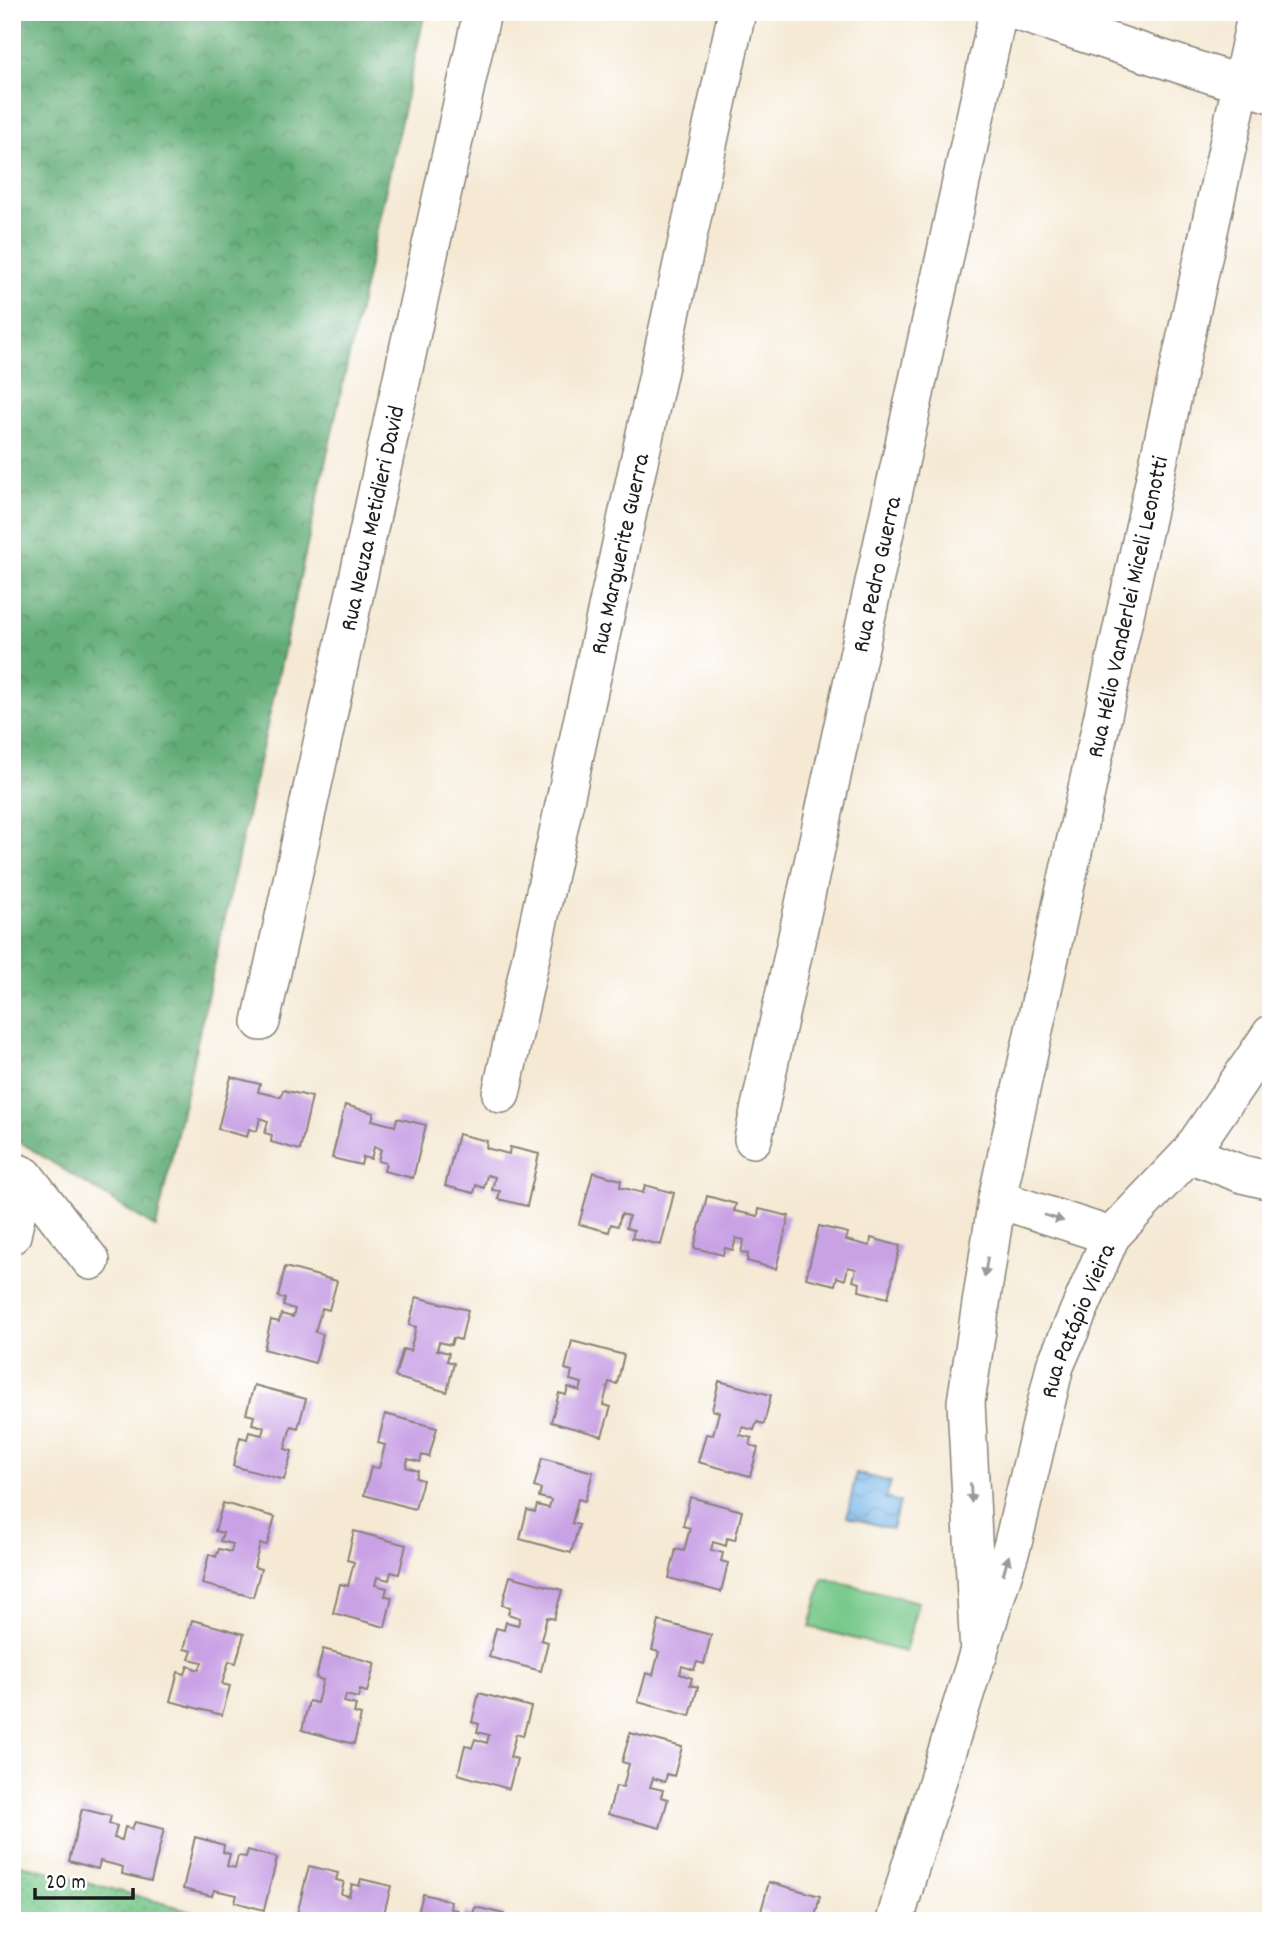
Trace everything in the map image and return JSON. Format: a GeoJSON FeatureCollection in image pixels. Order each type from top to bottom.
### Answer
{"type":"FeatureCollection","features":[{"type":"Feature","properties":{"kind":"street","name":"Rua Neuza Metidieri David"},"geometry":{"type":"LineString","coordinates":[[261,1022],[482,12]]}},
{"type":"Feature","properties":{"kind":"street","name":"Rua Marguerite Guerra"},"geometry":{"type":"LineString","coordinates":[[501,1094],[737,12]]}},
{"type":"Feature","properties":{"kind":"street","name":"Rua Pedro Guerra"},"geometry":{"type":"LineString","coordinates":[[753,1139],[998,12]]}},
{"type":"Feature","properties":{"kind":"street"},"geometry":{"type":"LineString","coordinates":[[1018,12],[1256,89]]}},
{"type":"Feature","properties":{"kind":"street","name":"Rua Hélio Vanderlei Miceli Leonotti"},"geometry":{"type":"LineString","coordinates":[[997,1199],[1256,89],[1257,12]]}},
{"type":"Feature","properties":{"kind":"street","name":"Rua Patápio Vieira"},"geometry":{"type":"LineString","coordinates":[[895,1921],[1013,1543],[1055,1366],[1111,1236],[1189,1154],[1271,1034]]}},
{"type":"Feature","properties":{"kind":"street"},"geometry":{"type":"LineString","coordinates":[[1189,1154],[1242,1174],[1271,1181]]}},
{"type":"Feature","properties":{"kind":"street"},"geometry":{"type":"LineString","coordinates":[[12,1235],[19,1173]]}},
{"type":"Feature","properties":{"kind":"street"},"geometry":{"type":"LineString","coordinates":[[19,1173],[91,1261]]}},
{"type":"Feature","properties":{"kind":"street"},"geometry":{"type":"LineString","coordinates":[[997,1199],[1111,1236]]}},
{"type":"Feature","properties":{"kind":"street","name":"Rua Patápio Vieira"},"geometry":{"type":"LineString","coordinates":[[979,1654],[966,1402],[997,1199]]}},
{"type":"Feature","properties":{"kind":"green space"},"geometry":{"type":"Polygon","coordinates":[[[12,12],[425,12],[156,1228],[12,1137],[12,12]]]}},
{"type":"Feature","properties":{"kind":"green space"},"geometry":{"type":"Polygon","coordinates":[[[823,1578],[918,1602],[905,1652],[810,1627],[823,1578]]]}},
{"type":"Feature","properties":{"kind":"green space"},"geometry":{"type":"Polygon","coordinates":[[[17,1863],[228,1921],[12,1921],[12,1882],[17,1863]]]}},
{"type":"Feature","properties":{"kind":"water"},"geometry":{"type":"Polygon","coordinates":[[[856,1473],[891,1482],[886,1498],[900,1502],[892,1529],[847,1517],[856,1473]]]}},
{"type":"Feature","properties":{"kind":"building"},"geometry":{"type":"Polygon","coordinates":[[[231,1077],[260,1084],[258,1092],[281,1097],[283,1090],[312,1097],[300,1150],[271,1142],[272,1135],[265,1133],[268,1121],[260,1118],[257,1131],[249,1129],[247,1137],[218,1129],[231,1077]]]}},
{"type":"Feature","properties":{"kind":"building"},"geometry":{"type":"Polygon","coordinates":[[[345,1105],[374,1113],[372,1120],[395,1126],[397,1118],[426,1125],[413,1178],[384,1171],[386,1163],[378,1161],[381,1149],[374,1147],[371,1159],[363,1157],[361,1165],[332,1158],[345,1105]]]}},
{"type":"Feature","properties":{"kind":"building"},"geometry":{"type":"Polygon","coordinates":[[[458,1134],[487,1141],[486,1148],[509,1154],[510,1147],[539,1154],[527,1206],[498,1199],[500,1191],[492,1190],[495,1177],[487,1175],[484,1188],[476,1185],[474,1193],[445,1186],[458,1134]]]}},
{"type":"Feature","properties":{"kind":"building"},"geometry":{"type":"Polygon","coordinates":[[[593,1172],[621,1180],[620,1187],[643,1193],[645,1185],[674,1193],[661,1245],[632,1238],[634,1230],[626,1228],[629,1216],[621,1214],[618,1226],[611,1224],[609,1232],[579,1224],[593,1172]]]}},
{"type":"Feature","properties":{"kind":"building"},"geometry":{"type":"Polygon","coordinates":[[[707,1196],[736,1204],[734,1211],[758,1216],[759,1209],[789,1216],[776,1269],[747,1261],[748,1254],[741,1252],[744,1240],[736,1238],[733,1250],[725,1248],[723,1255],[694,1248],[707,1196]]]}},
{"type":"Feature","properties":{"kind":"building"},"geometry":{"type":"Polygon","coordinates":[[[819,1226],[848,1233],[846,1240],[870,1246],[871,1238],[900,1246],[888,1298],[859,1291],[860,1283],[853,1281],[856,1269],[848,1267],[845,1280],[837,1277],[835,1285],[806,1278],[819,1226]]]}},
{"type":"Feature","properties":{"kind":"building"},"geometry":{"type":"Polygon","coordinates":[[[285,1267],[337,1281],[329,1310],[322,1308],[315,1332],[323,1334],[315,1363],[264,1349],[271,1320],[279,1322],[281,1314],[293,1317],[295,1309],[283,1306],[285,1299],[278,1297],[285,1267]]]}},
{"type":"Feature","properties":{"kind":"building"},"geometry":{"type":"Polygon","coordinates":[[[416,1297],[468,1310],[461,1340],[453,1338],[451,1345],[439,1342],[437,1350],[449,1353],[447,1361],[454,1363],[447,1392],[395,1377],[403,1349],[410,1351],[416,1327],[409,1325],[416,1297]]]}},
{"type":"Feature","properties":{"kind":"building"},"geometry":{"type":"Polygon","coordinates":[[[572,1341],[624,1355],[617,1384],[609,1382],[603,1405],[611,1407],[602,1436],[551,1422],[559,1393],[566,1395],[568,1387],[580,1391],[582,1383],[570,1380],[572,1371],[565,1369],[572,1341]]]}},
{"type":"Feature","properties":{"kind":"building"},"geometry":{"type":"Polygon","coordinates":[[[719,1381],[771,1395],[764,1424],[757,1422],[754,1430],[742,1427],[740,1435],[752,1438],[750,1445],[758,1448],[750,1476],[698,1462],[706,1434],[713,1435],[719,1412],[712,1410],[719,1381]]]}},
{"type":"Feature","properties":{"kind":"building"},"geometry":{"type":"Polygon","coordinates":[[[254,1385],[306,1399],[298,1428],[291,1426],[285,1449],[292,1451],[284,1480],[233,1466],[240,1437],[247,1439],[249,1432],[262,1435],[264,1427],[252,1424],[254,1416],[246,1414],[254,1385]]]}},
{"type":"Feature","properties":{"kind":"building"},"geometry":{"type":"Polygon","coordinates":[[[385,1414],[437,1428],[429,1457],[422,1455],[420,1462],[408,1459],[406,1467],[418,1471],[416,1478],[423,1480],[415,1509],[364,1495],[371,1467],[379,1468],[385,1445],[378,1443],[385,1414]]]}},
{"type":"Feature","properties":{"kind":"building"},"geometry":{"type":"Polygon","coordinates":[[[542,1458],[593,1472],[585,1501],[578,1499],[572,1523],[579,1525],[571,1553],[520,1539],[527,1510],[535,1512],[537,1505],[549,1508],[551,1500],[539,1497],[541,1489],[534,1487],[542,1458]]]}},
{"type":"Feature","properties":{"kind":"building"},"geometry":{"type":"Polygon","coordinates":[[[690,1497],[742,1511],[735,1540],[727,1538],[726,1546],[713,1542],[711,1550],[723,1553],[721,1561],[728,1563],[721,1592],[669,1578],[676,1549],[684,1551],[690,1528],[683,1526],[690,1497]]]}},
{"type":"Feature","properties":{"kind":"building"},"geometry":{"type":"Polygon","coordinates":[[[223,1503],[275,1517],[267,1545],[260,1544],[254,1567],[261,1569],[253,1597],[202,1584],[209,1554],[216,1557],[219,1549],[231,1552],[233,1544],[220,1541],[223,1533],[215,1531],[223,1503]]]}},
{"type":"Feature","properties":{"kind":"building"},"geometry":{"type":"Polygon","coordinates":[[[354,1531],[406,1545],[399,1574],[391,1572],[389,1580],[377,1577],[375,1585],[387,1588],[385,1596],[392,1597],[385,1627],[333,1613],[340,1584],[348,1586],[354,1562],[347,1560],[354,1531]]]}},
{"type":"Feature","properties":{"kind":"building"},"geometry":{"type":"Polygon","coordinates":[[[510,1576],[562,1590],[554,1619],[547,1617],[541,1640],[548,1642],[541,1671],[489,1657],[496,1628],[504,1630],[506,1622],[518,1625],[520,1618],[508,1614],[510,1607],[502,1605],[510,1576]]]}},
{"type":"Feature","properties":{"kind":"building"},"geometry":{"type":"Polygon","coordinates":[[[192,1620],[244,1634],[236,1663],[229,1661],[222,1684],[230,1686],[222,1715],[170,1701],[178,1672],[185,1674],[188,1666],[199,1670],[202,1662],[189,1659],[192,1651],[184,1649],[192,1620]]]}},
{"type":"Feature","properties":{"kind":"building"},"geometry":{"type":"Polygon","coordinates":[[[659,1621],[711,1635],[704,1664],[697,1662],[694,1670],[682,1666],[680,1674],[692,1678],[690,1685],[698,1687],[690,1716],[638,1702],[646,1673],[653,1675],[659,1652],[652,1650],[659,1621]]]}},
{"type":"Feature","properties":{"kind":"building"},"geometry":{"type":"Polygon","coordinates":[[[323,1649],[375,1663],[367,1692],[360,1690],[358,1698],[346,1695],[344,1702],[356,1705],[354,1713],[361,1715],[354,1744],[302,1730],[309,1701],[317,1703],[323,1680],[316,1678],[323,1649]]]}},
{"type":"Feature","properties":{"kind":"building"},"geometry":{"type":"Polygon","coordinates":[[[479,1693],[531,1707],[523,1736],[516,1734],[510,1757],[517,1759],[509,1789],[458,1774],[465,1745],[472,1748],[475,1739],[487,1743],[489,1735],[477,1732],[479,1724],[472,1722],[479,1693]]]}},
{"type":"Feature","properties":{"kind":"building"},"geometry":{"type":"Polygon","coordinates":[[[630,1733],[682,1747],[674,1776],[667,1774],[665,1782],[653,1778],[650,1787],[663,1790],[661,1797],[668,1799],[660,1828],[608,1814],[616,1786],[623,1787],[629,1764],[622,1762],[630,1733]]]}},
{"type":"Feature","properties":{"kind":"building"},"geometry":{"type":"Polygon","coordinates":[[[82,1809],[111,1816],[109,1824],[117,1826],[114,1838],[122,1840],[125,1827],[132,1829],[135,1822],[164,1829],[151,1881],[122,1874],[123,1867],[100,1861],[98,1869],[69,1861],[82,1809]]]}},
{"type":"Feature","properties":{"kind":"building"},"geometry":{"type":"Polygon","coordinates":[[[195,1837],[224,1845],[223,1852],[230,1854],[227,1866],[235,1868],[238,1856],[246,1857],[248,1850],[277,1858],[264,1910],[235,1902],[237,1895],[214,1890],[212,1896],[183,1889],[195,1837]]]}},
{"type":"Feature","properties":{"kind":"building"},"geometry":{"type":"Polygon","coordinates":[[[309,1866],[338,1873],[336,1880],[344,1882],[341,1894],[349,1896],[352,1884],[359,1886],[361,1879],[391,1886],[382,1921],[340,1921],[327,1917],[326,1921],[307,1921],[296,1918],[309,1866]]]}},
{"type":"Feature","properties":{"kind":"building"},"geometry":{"type":"Polygon","coordinates":[[[769,1882],[820,1896],[814,1921],[766,1921],[768,1913],[761,1911],[769,1882]]]}},
{"type":"Feature","properties":{"kind":"building"},"geometry":{"type":"Polygon","coordinates":[[[423,1894],[451,1901],[450,1909],[458,1910],[455,1921],[416,1921],[423,1894]]]}},
{"type":"Feature","properties":{"kind":"building"},"geometry":{"type":"Polygon","coordinates":[[[475,1907],[504,1914],[502,1921],[463,1921],[465,1912],[473,1914],[475,1907]]]}}]}
